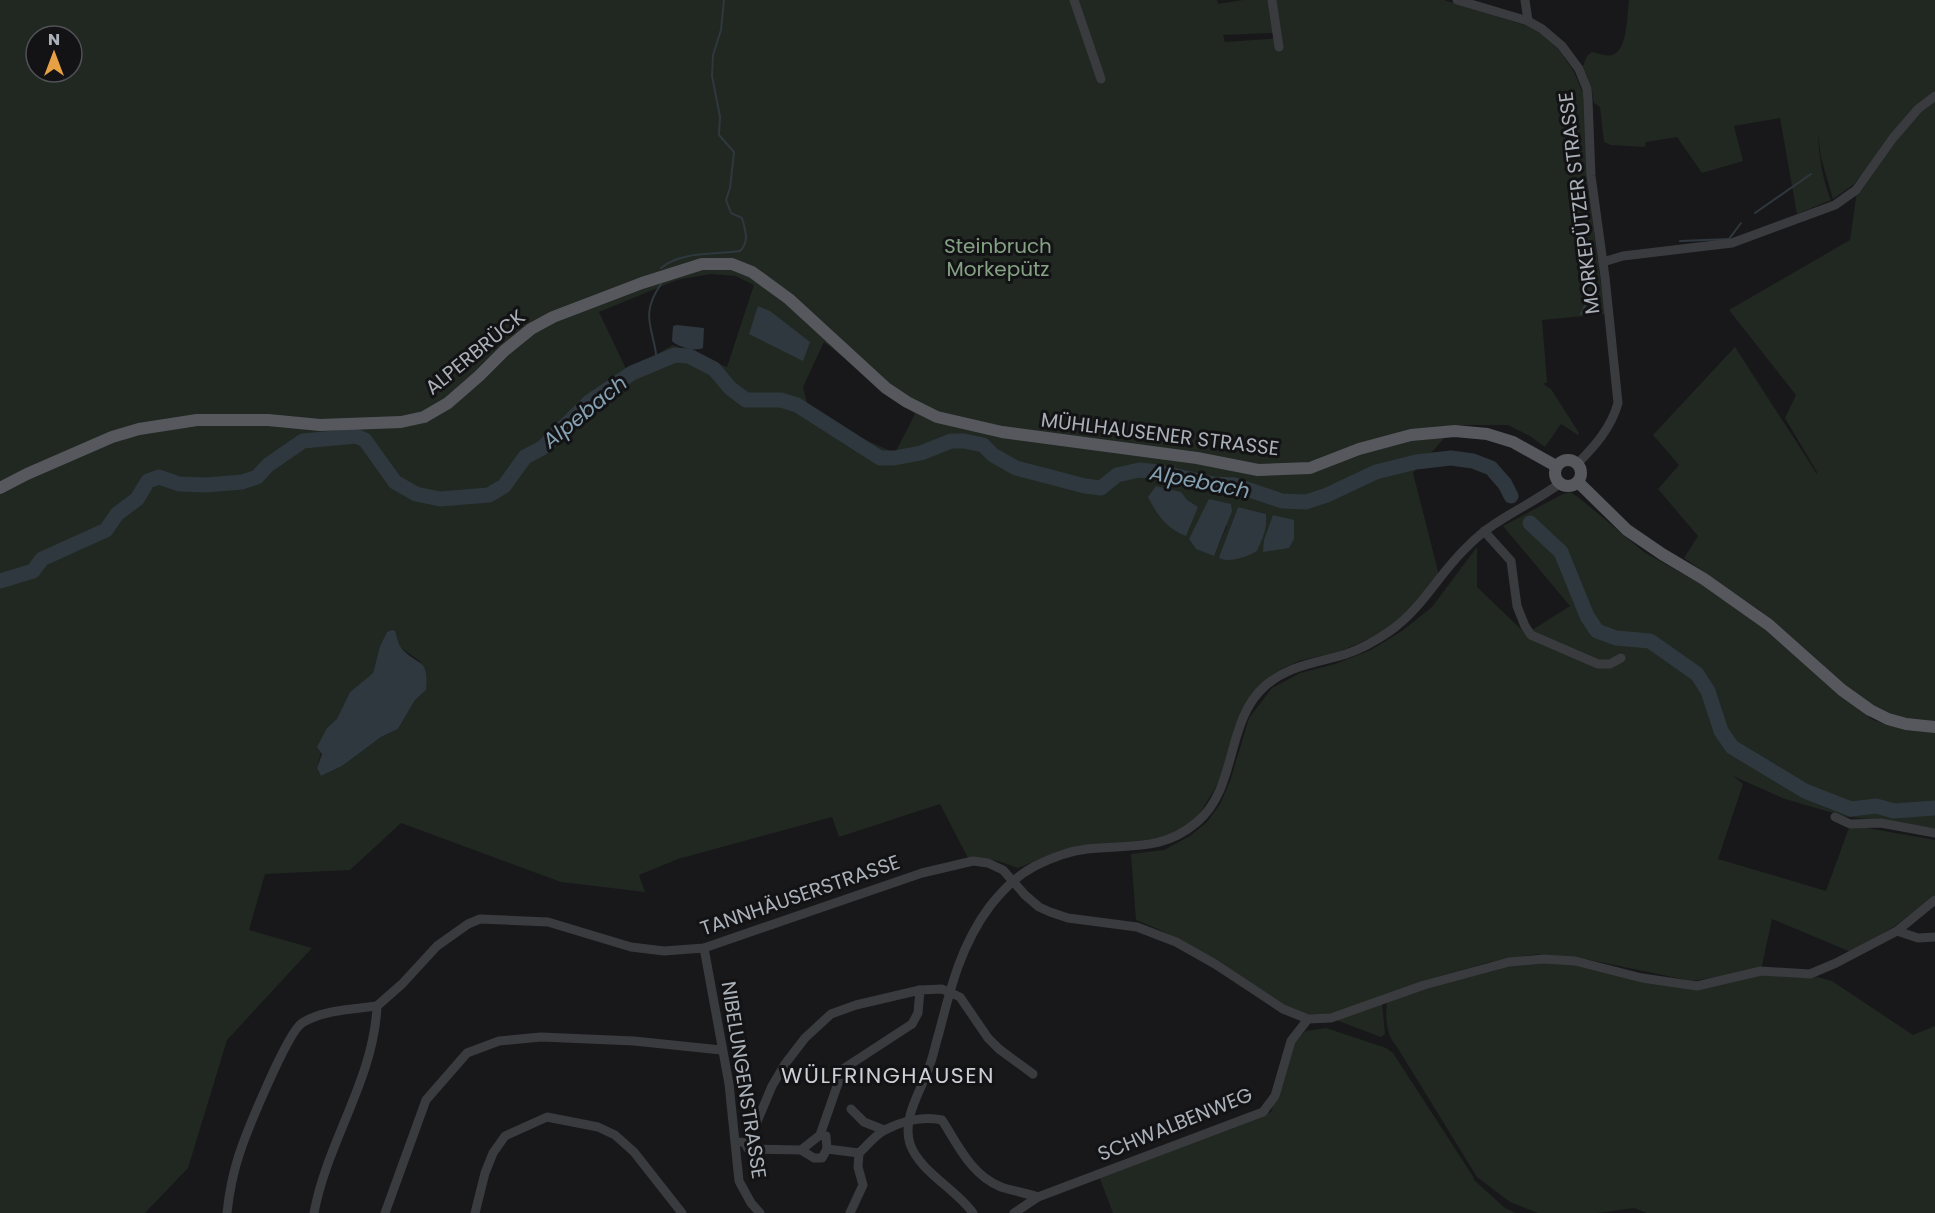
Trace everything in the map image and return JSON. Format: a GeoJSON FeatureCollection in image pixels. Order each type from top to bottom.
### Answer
{"type":"FeatureCollection","features":[{"type":"Feature","properties":{"kind":"main road","name":"ALPERBRÜCK"},"geometry":{"type":"LineString","coordinates":[[0,488],[112,436],[139,429],[197,420],[268,420],[320,425],[401,422],[424,417],[448,403],[504,351],[531,329],[553,316],[642,283],[702,264],[732,264],[752,272],[817,323]]}},
{"type":"Feature","properties":{"kind":"main road","name":"MÜHLHAUSENER STRASSE"},"geometry":{"type":"LineString","coordinates":[[817,323],[886,388],[907,402],[937,417],[991,430],[1197,458],[1258,470],[1310,468],[1359,449],[1411,435],[1455,431],[1487,434],[1507,440],[1533,451],[1556,466]]}},
{"type":"Feature","properties":{"kind":"main road"},"geometry":{"type":"LineString","coordinates":[[1566,460],[1577,464],[1581,471],[1578,482],[1569,487],[1559,484],[1554,472],[1556,466],[1566,460]]}},
{"type":"Feature","properties":{"kind":"main road"},"geometry":{"type":"LineString","coordinates":[[1578,482],[1627,530],[1704,579],[1769,625],[1842,690],[1870,710],[1888,719],[1906,724],[1935,727]]}},
{"type":"Feature","properties":{"kind":"street"},"geometry":{"type":"LineString","coordinates":[[1074,0],[1101,79]]}},
{"type":"Feature","properties":{"kind":"street"},"geometry":{"type":"LineString","coordinates":[[1272,0],[1279,47]]}},
{"type":"Feature","properties":{"kind":"street","name":"MORKEPÜTZER STRASSE"},"geometry":{"type":"LineString","coordinates":[[1457,0],[1528,21],[1542,29],[1562,46],[1579,69],[1587,89],[1591,124],[1591,176],[1618,403],[1613,420],[1605,432],[1577,464]]}},
{"type":"Feature","properties":{"kind":"street"},"geometry":{"type":"LineString","coordinates":[[1525,0],[1528,21]]}},
{"type":"Feature","properties":{"kind":"street"},"geometry":{"type":"LineString","coordinates":[[1603,262],[1623,256],[1732,243],[1834,205],[1856,190],[1893,138],[1918,109],[1935,96]]}},
{"type":"Feature","properties":{"kind":"street"},"geometry":{"type":"LineString","coordinates":[[973,1213],[918,1156],[910,1143],[909,1121],[917,1095],[929,1069],[964,949],[975,927],[1012,881],[1033,867],[1062,855],[1086,849],[1137,847],[1160,843],[1179,835],[1199,821],[1212,805],[1223,781],[1244,714],[1263,687],[1285,671],[1348,653],[1370,644],[1390,631],[1415,612],[1452,563],[1484,531],[1559,484]]}},
{"type":"Feature","properties":{"kind":"street"},"geometry":{"type":"LineString","coordinates":[[1484,531],[1511,561],[1517,606],[1531,635],[1598,664],[1610,664],[1621,658]]}},
{"type":"Feature","properties":{"kind":"street"},"geometry":{"type":"LineString","coordinates":[[1835,817],[1850,824],[1881,823],[1935,833]]}},
{"type":"Feature","properties":{"kind":"street","name":"TANNHÄUSERSTRASSE"},"geometry":{"type":"LineString","coordinates":[[377,1006],[402,984],[437,946],[468,924],[480,919],[548,922],[631,947],[664,951],[704,948],[922,873],[973,861],[988,863],[1003,870],[1038,907],[1068,918],[1137,927],[1176,942],[1215,964],[1283,1010],[1308,1019]]}},
{"type":"Feature","properties":{"kind":"street"},"geometry":{"type":"LineString","coordinates":[[1308,1019],[1330,1018],[1424,985],[1509,962],[1543,958],[1575,961],[1642,978],[1697,986],[1761,971],[1810,974],[1897,931],[1935,900]]}},
{"type":"Feature","properties":{"kind":"street"},"geometry":{"type":"LineString","coordinates":[[1897,931],[1910,936],[1932,939]]}},
{"type":"Feature","properties":{"kind":"street","name":"NIBELUNGENSTRASSE"},"geometry":{"type":"LineString","coordinates":[[704,948],[741,1147],[739,1181],[751,1203],[760,1213]]}},
{"type":"Feature","properties":{"kind":"street"},"geometry":{"type":"LineString","coordinates":[[741,1147],[751,1136],[772,1086],[805,1038],[831,1014],[856,1005],[920,990],[942,989],[950,992],[960,997],[988,1038],[999,1049],[1033,1074]]}},
{"type":"Feature","properties":{"kind":"street"},"geometry":{"type":"LineString","coordinates":[[801,1150],[820,1135],[843,1069],[912,1024],[918,1013],[920,990]]}},
{"type":"Feature","properties":{"kind":"street"},"geometry":{"type":"LineString","coordinates":[[227,1213],[239,1156],[257,1109],[290,1038],[300,1024],[327,1013],[377,1006],[376,1029],[370,1053],[326,1173],[315,1213]]}},
{"type":"Feature","properties":{"kind":"street","name":"SCHWALBENWEG"},"geometry":{"type":"LineString","coordinates":[[1014,1213],[1038,1197],[1263,1112],[1275,1096],[1291,1041],[1308,1019]]}},
{"type":"Feature","properties":{"kind":"street"},"geometry":{"type":"LineString","coordinates":[[385,1213],[426,1100],[467,1053],[499,1041],[541,1036],[634,1041],[722,1050]]}},
{"type":"Feature","properties":{"kind":"street"},"geometry":{"type":"LineString","coordinates":[[850,1109],[864,1122],[884,1130]]}},
{"type":"Feature","properties":{"kind":"street"},"geometry":{"type":"LineString","coordinates":[[475,1213],[485,1173],[493,1153],[505,1136],[547,1117],[598,1127],[615,1136],[634,1152],[682,1213]]}},
{"type":"Feature","properties":{"kind":"street"},"geometry":{"type":"LineString","coordinates":[[850,1213],[863,1185],[858,1167],[859,1153],[884,1130],[909,1121],[930,1118],[942,1120],[964,1156],[982,1176],[1000,1186],[1038,1197]]}},
{"type":"Feature","properties":{"kind":"street"},"geometry":{"type":"LineString","coordinates":[[741,1147],[801,1150],[814,1158],[822,1158],[827,1149],[826,1136],[820,1135]]}},
{"type":"Feature","properties":{"kind":"street"},"geometry":{"type":"LineString","coordinates":[[827,1149],[859,1153]]}},
{"type":"Feature","properties":{"kind":"green space","name":"Steinbruch Morkepütz"},"geometry":{"type":"Polygon","coordinates":[[[0,0],[1217,0],[1218,4],[1243,0],[1269,0],[1275,33],[1223,35],[1225,42],[1282,38],[1276,0],[1444,0],[1528,26],[1560,51],[1574,72],[1583,93],[1587,134],[1587,180],[1605,314],[1542,320],[1547,382],[1543,384],[1551,389],[1579,433],[1578,435],[1561,424],[1545,447],[1508,425],[1456,425],[1413,473],[1439,575],[1399,621],[1373,637],[1341,651],[1299,661],[1281,669],[1260,686],[1220,780],[1197,818],[1187,826],[1160,839],[1081,846],[1062,850],[1018,868],[987,859],[968,858],[940,804],[839,837],[832,817],[678,859],[639,875],[645,892],[561,882],[401,823],[350,870],[265,874],[249,930],[312,948],[227,1040],[188,1168],[145,1213],[0,1213],[0,0]],[[710,274],[677,280],[599,312],[627,371],[673,345],[727,367],[754,285],[736,276],[710,274]],[[824,342],[803,387],[810,415],[895,453],[915,414],[824,342]],[[1238,507],[1219,557],[1257,551],[1267,521],[1266,514],[1238,507]],[[1199,521],[1189,539],[1196,549],[1214,555],[1227,526],[1199,521]],[[387,632],[380,646],[373,673],[350,692],[337,720],[327,728],[317,768],[321,776],[342,766],[381,737],[398,729],[415,700],[426,690],[421,662],[400,647],[387,632]]]}},
{"type":"Feature","properties":{"kind":"green space"},"geometry":{"type":"Polygon","coordinates":[[[1629,0],[1935,0],[1935,723],[1905,720],[1882,713],[1855,695],[1759,610],[1684,558],[1698,536],[1658,489],[1679,465],[1653,435],[1735,347],[1817,474],[1785,418],[1796,395],[1729,310],[1850,240],[1857,191],[1867,168],[1853,185],[1833,199],[1821,158],[1818,133],[1819,150],[1825,183],[1831,200],[1797,214],[1780,118],[1734,126],[1743,161],[1702,173],[1677,137],[1646,142],[1645,147],[1611,145],[1604,142],[1600,107],[1594,103],[1583,66],[1587,56],[1592,52],[1610,55],[1621,47],[1626,31],[1629,0]]]}},
{"type":"Feature","properties":{"kind":"green space"},"geometry":{"type":"Polygon","coordinates":[[[1570,492],[1644,552],[1710,589],[1764,629],[1873,720],[1901,728],[1935,732],[1935,830],[1889,821],[1847,817],[1785,799],[1733,776],[1743,784],[1718,859],[1826,891],[1850,825],[1935,840],[1935,895],[1895,926],[1851,952],[1772,919],[1761,970],[1692,981],[1585,959],[1537,954],[1490,962],[1426,980],[1328,1014],[1292,1011],[1216,961],[1160,930],[1136,920],[1131,854],[1164,850],[1190,836],[1207,822],[1220,804],[1230,781],[1249,718],[1272,688],[1300,673],[1335,664],[1371,650],[1402,631],[1432,607],[1477,547],[1477,587],[1526,634],[1570,606],[1503,526],[1570,492]]]}},
{"type":"Feature","properties":{"kind":"green space"},"geometry":{"type":"Polygon","coordinates":[[[1544,961],[1574,963],[1697,988],[1761,973],[1811,975],[1832,981],[1913,1035],[1935,1026],[1935,1213],[1647,1213],[1634,1208],[1597,1213],[1538,1213],[1510,1202],[1477,1177],[1393,1042],[1387,1026],[1387,1001],[1464,976],[1544,961]]]}},
{"type":"Feature","properties":{"kind":"green space"},"geometry":{"type":"Polygon","coordinates":[[[1382,1003],[1385,1034],[1381,1037],[1336,1020],[1382,1003]]]}},
{"type":"Feature","properties":{"kind":"green space"},"geometry":{"type":"Polygon","coordinates":[[[1326,1028],[1386,1048],[1393,1053],[1473,1179],[1505,1208],[1516,1213],[1113,1213],[1099,1176],[1271,1112],[1294,1042],[1306,1031],[1326,1028]]]}},
{"type":"Feature","properties":{"kind":"shaded area"},"geometry":{"type":"Polygon","coordinates":[[[758,306],[770,311],[810,342],[803,361],[749,334],[758,306]]]}},
{"type":"Feature","properties":{"kind":"shaded area"},"geometry":{"type":"Polygon","coordinates":[[[673,326],[704,328],[703,348],[687,348],[672,341],[673,326]]]}},
{"type":"Feature","properties":{"kind":"shaded area"},"geometry":{"type":"Polygon","coordinates":[[[1156,486],[1181,492],[1187,500],[1198,507],[1186,536],[1163,521],[1155,510],[1148,497],[1156,486]]]}},
{"type":"Feature","properties":{"kind":"shaded area"},"geometry":{"type":"Polygon","coordinates":[[[1209,499],[1231,504],[1232,511],[1214,556],[1196,549],[1189,539],[1209,499]]]}},
{"type":"Feature","properties":{"kind":"shaded area"},"geometry":{"type":"Polygon","coordinates":[[[1238,507],[1266,514],[1264,533],[1257,551],[1230,560],[1221,559],[1219,557],[1238,507]]]}},
{"type":"Feature","properties":{"kind":"shaded area"},"geometry":{"type":"Polygon","coordinates":[[[1273,515],[1294,520],[1294,539],[1289,548],[1263,552],[1264,540],[1273,515]]]}},
{"type":"Feature","properties":{"kind":"shaded area"},"geometry":{"type":"Polygon","coordinates":[[[395,631],[402,649],[424,667],[427,680],[426,690],[415,700],[398,729],[381,737],[342,766],[321,776],[317,768],[322,754],[317,747],[327,728],[337,719],[350,692],[373,673],[380,646],[387,632],[395,631]]]}},
{"type":"Feature","properties":{"kind":"waterway"},"geometry":{"type":"LineString","coordinates":[[661,268],[688,256],[740,251],[745,244],[746,235],[742,218],[731,213],[726,200],[730,188],[734,152],[719,135],[720,117],[712,76],[713,55],[721,30],[724,0]]}},
{"type":"Feature","properties":{"kind":"waterway"},"geometry":{"type":"LineString","coordinates":[[1755,213],[1811,174]]}},
{"type":"Feature","properties":{"kind":"waterway"},"geometry":{"type":"LineString","coordinates":[[1680,241],[1729,239],[1741,223]]}},
{"type":"Feature","properties":{"kind":"waterway"},"geometry":{"type":"LineString","coordinates":[[657,363],[649,315],[650,305],[661,284]]}},
{"type":"Feature","properties":{"kind":"waterway"},"geometry":{"type":"LineString","coordinates":[[1581,314],[1590,295]]}},
{"type":"Feature","properties":{"kind":"waterway","name":"Alpebach"},"geometry":{"type":"LineString","coordinates":[[0,581],[33,571],[42,559],[106,530],[117,514],[137,499],[148,481],[159,477],[179,484],[206,485],[242,482],[257,477],[268,465],[303,441],[356,436],[365,440],[395,482],[416,494],[440,499],[489,495],[504,486],[525,457],[542,448],[589,402],[632,373],[675,355],[689,356],[714,369],[730,388],[746,400],[781,400],[797,405],[880,458],[921,453],[951,441],[964,441],[983,445],[993,455],[1016,468],[1085,486],[1101,488],[1117,475],[1139,470],[1213,484],[1235,485],[1282,501],[1306,502],[1327,495],[1376,472],[1416,462],[1451,458],[1473,461],[1491,468],[1505,484],[1511,496]]}},
{"type":"Feature","properties":{"kind":"waterway","name":"Alpebach"},"geometry":{"type":"LineString","coordinates":[[1530,523],[1561,552],[1587,616],[1597,631],[1616,638],[1650,641],[1697,674],[1708,691],[1721,731],[1732,747],[1805,791],[1851,809],[1876,806],[1894,811],[1935,808]]}},
{"type":"Feature","properties":{"kind":"district","name":"WÜLFRINGHAUSEN"},"geometry":{"type":"Point","coordinates":[888,1075]}}]}
